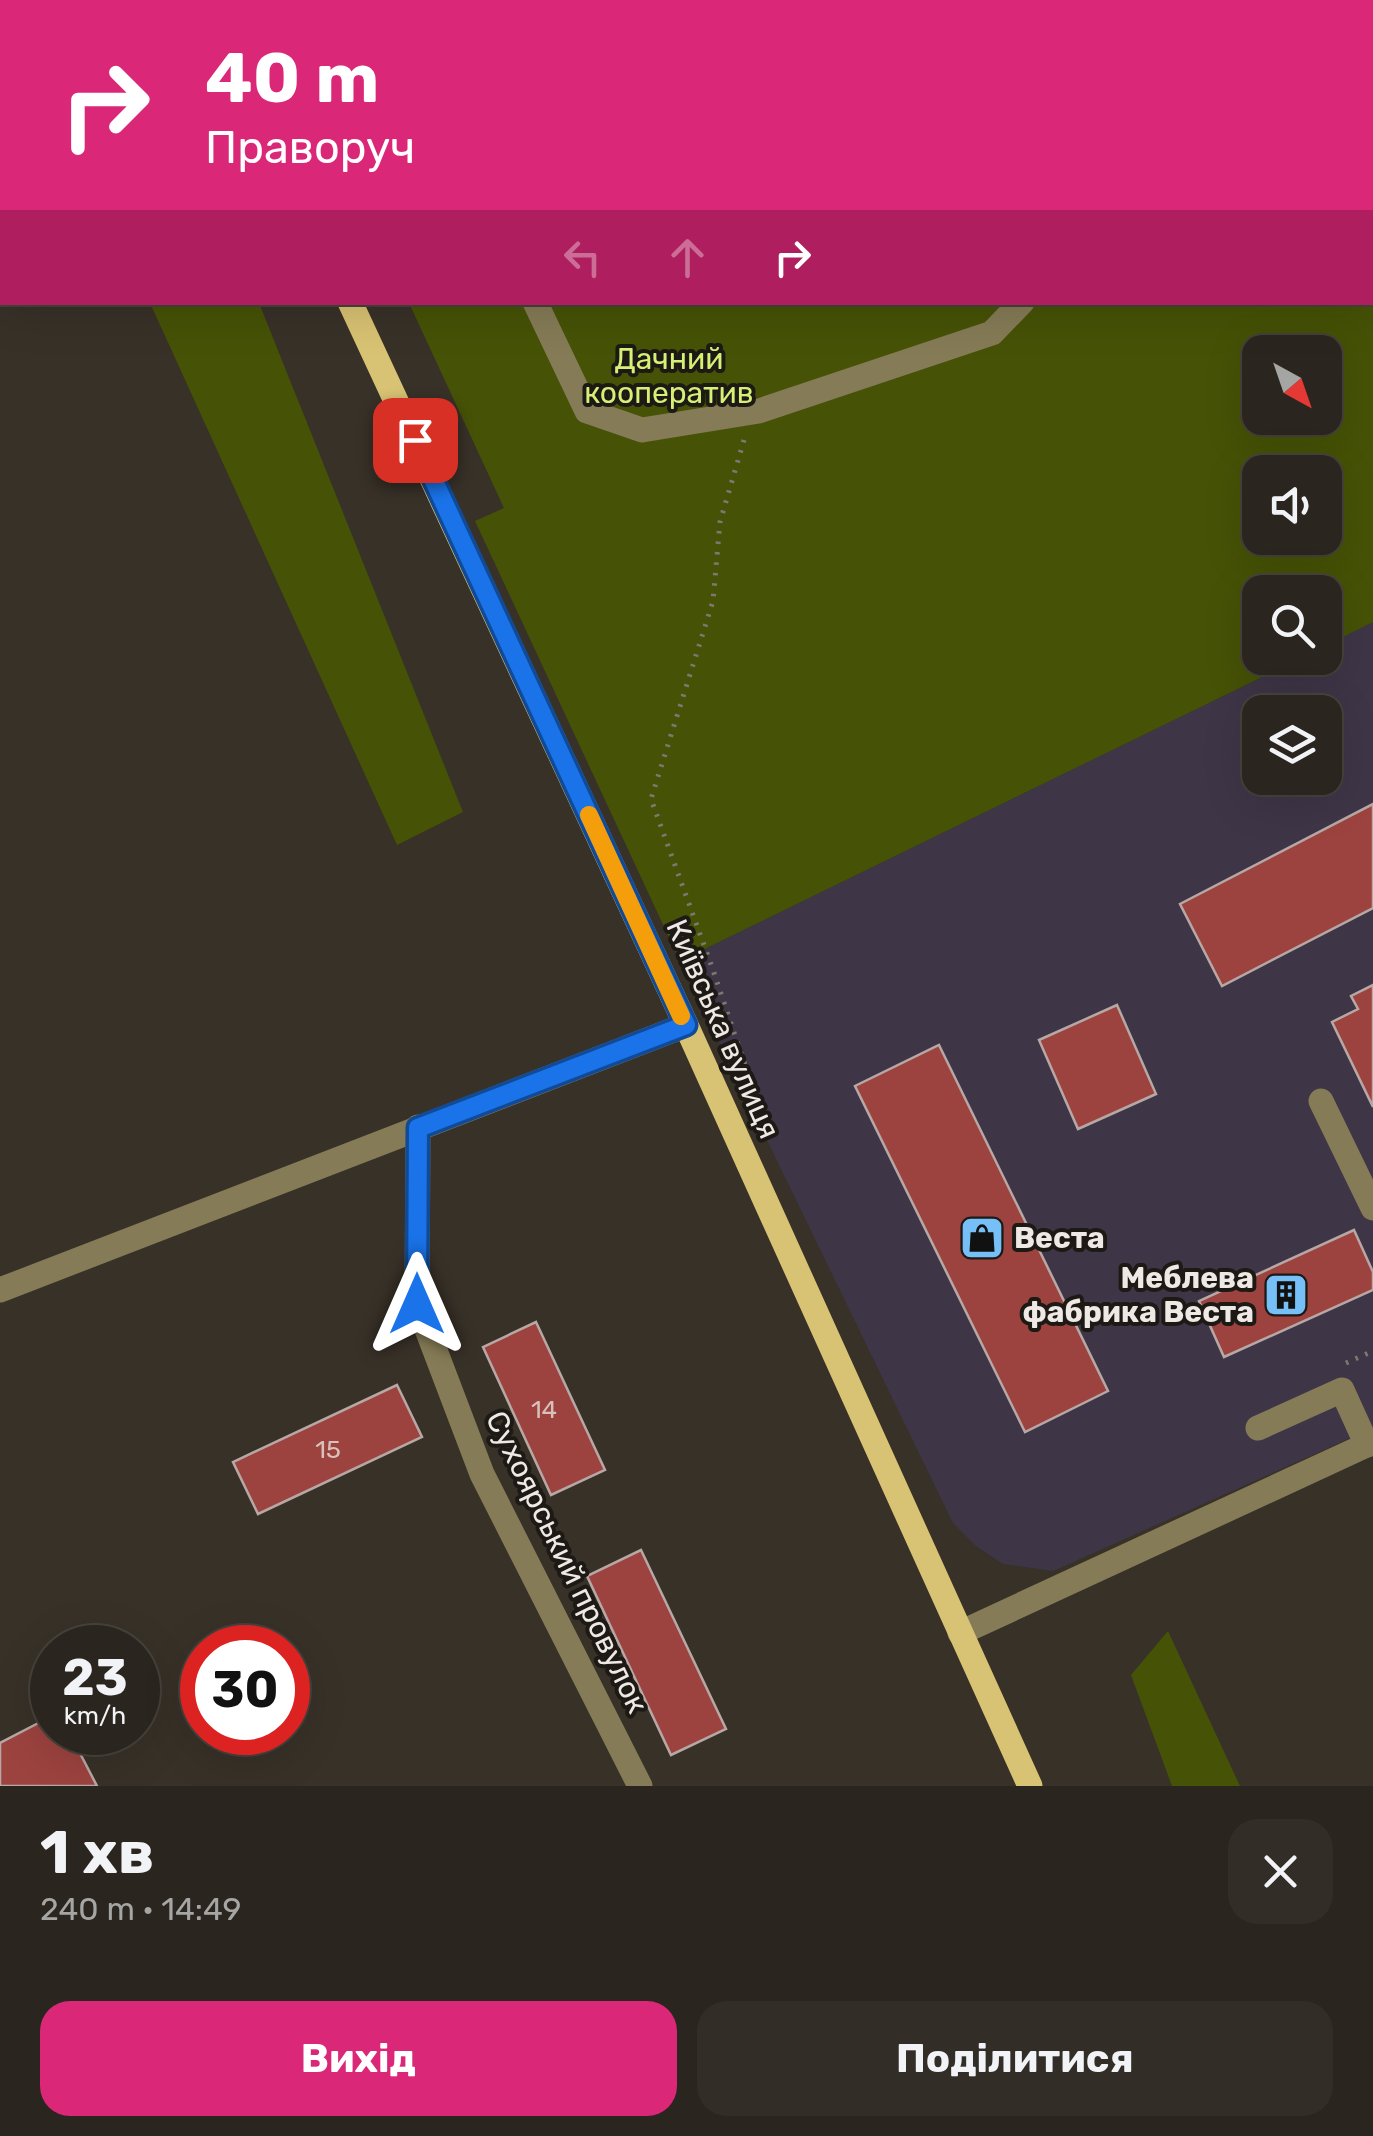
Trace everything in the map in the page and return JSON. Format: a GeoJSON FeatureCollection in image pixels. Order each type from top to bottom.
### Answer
{"type":"FeatureCollection","features":[{"type":"Feature","properties":{"kind":"main road","name":"Київська вулиця"},"geometry":{"type":"LineString","coordinates":[[351,305],[686,1025],[1030,1786]]}},
{"type":"Feature","properties":{"kind":"street"},"geometry":{"type":"LineString","coordinates":[[536,305],[587,411],[642,430],[759,411],[992,333],[1019,305]]}},
{"type":"Feature","properties":{"kind":"street"},"geometry":{"type":"LineString","coordinates":[[0,1290],[686,1025]]}},
{"type":"Feature","properties":{"kind":"street"},"geometry":{"type":"LineString","coordinates":[[1321,1101],[1373,1208]]}},
{"type":"Feature","properties":{"kind":"street","name":"Сухоярський провулок"},"geometry":{"type":"LineString","coordinates":[[418,1128],[417,1304],[482,1474],[640,1786]]}},
{"type":"Feature","properties":{"kind":"street"},"geometry":{"type":"LineString","coordinates":[[960,1633],[1370,1444],[1342,1390],[1258,1428]]}},
{"type":"Feature","properties":{"kind":"path"},"geometry":{"type":"LineString","coordinates":[[755,1112],[750,1080],[650,799],[713,600],[720,522],[748,429],[759,411]]}},
{"type":"Feature","properties":{"kind":"path"},"geometry":{"type":"LineString","coordinates":[[1344,1364],[1373,1352]]}},
{"type":"Feature","properties":{"kind":"shaded area"},"geometry":{"type":"Polygon","coordinates":[[[1373,622],[1373,1428],[1053,1571],[1003,1564],[976,1546],[953,1523],[680,961],[1266,675],[1342,675],[1342,638],[1373,622]]]}},
{"type":"Feature","properties":{"kind":"green space"},"geometry":{"type":"Polygon","coordinates":[[[151,305],[260,305],[463,812],[397,845],[151,305]]]}},
{"type":"Feature","properties":{"kind":"green space","name":"Дачний кооператив"},"geometry":{"type":"Polygon","coordinates":[[[410,305],[1373,305],[1373,622],[1342,638],[1342,575],[1242,575],[1242,675],[1266,675],[680,961],[475,521],[504,508],[410,305]]]}},
{"type":"Feature","properties":{"kind":"green space"},"geometry":{"type":"Polygon","coordinates":[[[1168,1631],[1240,1786],[1172,1786],[1131,1675],[1168,1631]]]}},
{"type":"Feature","properties":{"kind":"building"},"geometry":{"type":"Polygon","coordinates":[[[1373,804],[1373,908],[1222,986],[1180,904],[1373,804]]]}},
{"type":"Feature","properties":{"kind":"building"},"geometry":{"type":"Polygon","coordinates":[[[1373,985],[1373,1107],[1332,1022],[1358,1009],[1351,996],[1373,985]]]}},
{"type":"Feature","properties":{"kind":"building"},"geometry":{"type":"Polygon","coordinates":[[[1117,1005],[1156,1094],[1078,1129],[1039,1040],[1117,1005]]]}},
{"type":"Feature","properties":{"kind":"building","name":"Веста"},"geometry":{"type":"Polygon","coordinates":[[[939,1045],[1108,1391],[1025,1432],[855,1086],[939,1045]]]}},
{"type":"Feature","properties":{"kind":"building","name":"Меблева фабрика Веста"},"geometry":{"type":"Polygon","coordinates":[[[1354,1230],[1373,1272],[1373,1290],[1224,1357],[1199,1301],[1354,1230]]]}},
{"type":"Feature","properties":{"kind":"building"},"geometry":{"type":"Polygon","coordinates":[[[536,1322],[605,1470],[551,1495],[483,1347],[536,1322]]]}},
{"type":"Feature","properties":{"kind":"building"},"geometry":{"type":"Polygon","coordinates":[[[397,1385],[422,1437],[258,1514],[233,1462],[397,1385]]]}},
{"type":"Feature","properties":{"kind":"building"},"geometry":{"type":"Polygon","coordinates":[[[641,1550],[726,1729],[671,1755],[587,1576],[641,1550]]]}},
{"type":"Feature","properties":{"kind":"building"},"geometry":{"type":"Polygon","coordinates":[[[30,1727],[30,1755],[81,1755],[97,1786],[0,1786],[0,1743],[30,1727]]]}},
{"type":"Feature","properties":{"kind":"slow traffic"},"geometry":{"type":"LineString","coordinates":[[589,815],[681,1016]]}},
{"type":"Feature","properties":{"kind":"place","name":"Веста"},"geometry":{"type":"Point","coordinates":[982,1238]}},
{"type":"Feature","properties":{"kind":"place","name":"Меблева фабрика Веста"},"geometry":{"type":"Point","coordinates":[1286,1295]}},
{"type":"Feature","properties":{"kind":"route"},"geometry":{"type":"LineString","coordinates":[[415,440],[686,1025],[418,1128],[417,1304]]}}]}
